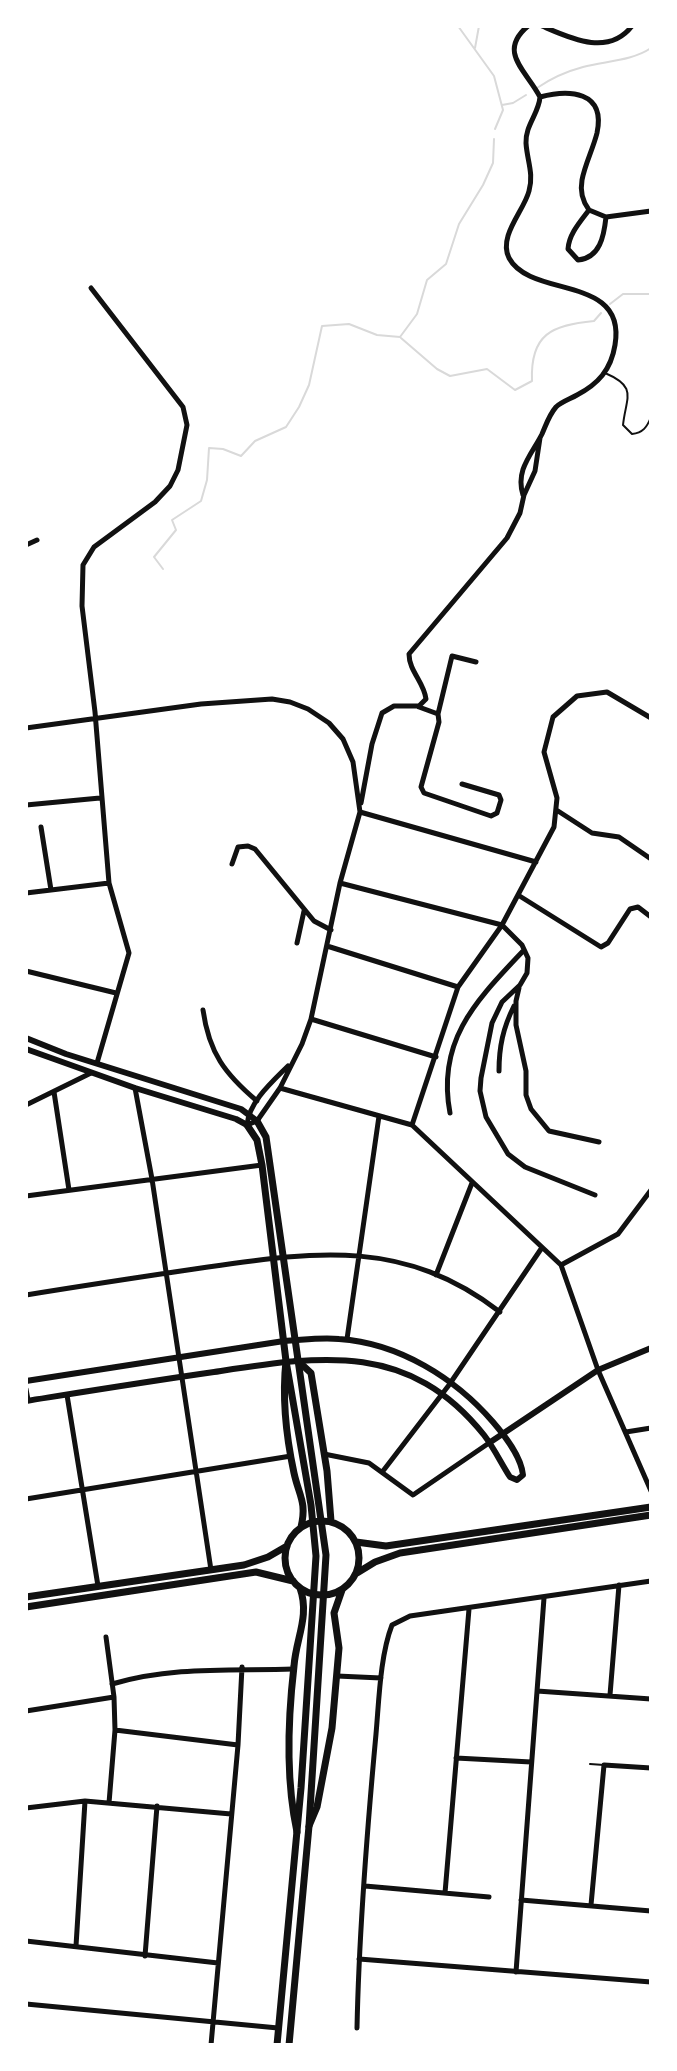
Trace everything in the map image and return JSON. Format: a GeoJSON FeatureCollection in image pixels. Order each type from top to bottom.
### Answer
{"type":"FeatureCollection","features":[{"type":"Feature","properties":{"kind":"main road"},"geometry":{"type":"LineString","coordinates":[[257,1121],[266,1137],[286,1361],[311,1505],[316,1556],[301,1788],[277,2045]]}},
{"type":"Feature","properties":{"kind":"main road"},"geometry":{"type":"LineString","coordinates":[[247,1125],[254,1133],[262,1165],[294,1340],[326,1555],[309,1826],[289,2045]]}},
{"type":"Feature","properties":{"kind":"main road"},"geometry":{"type":"LineString","coordinates":[[297,1360],[311,1373],[331,1521]]}},
{"type":"Feature","properties":{"kind":"main road"},"geometry":{"type":"LineString","coordinates":[[286,1361],[283,1396],[295,1476],[303,1496],[301,1527]]}},
{"type":"Feature","properties":{"kind":"main road"},"geometry":{"type":"LineString","coordinates":[[356,1542],[386,1546],[651,1507]]}},
{"type":"Feature","properties":{"kind":"main road"},"geometry":{"type":"LineString","coordinates":[[309,1826],[317,1807],[332,1728],[339,1648],[334,1613],[342,1590],[357,1573],[382,1558],[400,1553],[651,1515]]}},
{"type":"Feature","properties":{"kind":"main road"},"geometry":{"type":"LineString","coordinates":[[26,1597],[260,1561],[287,1546],[301,1527],[310,1522],[331,1521],[346,1529],[359,1552],[357,1573]]}},
{"type":"Feature","properties":{"kind":"main road"},"geometry":{"type":"LineString","coordinates":[[287,1546],[286,1564],[293,1581],[300,1588],[321,1595],[342,1590]]}},
{"type":"Feature","properties":{"kind":"main road"},"geometry":{"type":"LineString","coordinates":[[26,1607],[256,1572],[293,1581]]}},
{"type":"Feature","properties":{"kind":"main road"},"geometry":{"type":"LineString","coordinates":[[297,1832],[292,1812],[289,1748],[293,1669],[305,1612],[300,1588]]}},
{"type":"Feature","properties":{"kind":"street"},"geometry":{"type":"LineString","coordinates":[[528,26],[518,34],[513,46],[515,59],[540,97]]}},
{"type":"Feature","properties":{"kind":"street"},"geometry":{"type":"LineString","coordinates":[[542,26],[594,44],[614,40],[632,26]]}},
{"type":"Feature","properties":{"kind":"street"},"geometry":{"type":"LineString","coordinates":[[540,97],[568,91],[587,97],[593,104],[597,130],[581,182],[589,210],[606,217],[651,211]]}},
{"type":"Feature","properties":{"kind":"street"},"geometry":{"type":"LineString","coordinates":[[524,495],[520,484],[532,446],[540,438],[556,408],[593,387],[610,364],[616,341],[615,327],[601,302],[583,292],[532,279],[519,270],[508,256],[510,230],[529,192],[532,178],[525,141],[540,97]]}},
{"type":"Feature","properties":{"kind":"street"},"geometry":{"type":"LineString","coordinates":[[589,210],[568,244],[568,249],[578,260],[587,259],[595,253],[604,233],[606,217]]}},
{"type":"Feature","properties":{"kind":"street"},"geometry":{"type":"LineString","coordinates":[[91,288],[183,407],[188,418],[178,470],[170,486],[155,502],[94,547],[85,558],[82,606],[109,883],[129,948],[97,1063]]}},
{"type":"Feature","properties":{"kind":"street"},"geometry":{"type":"LineString","coordinates":[[419,706],[426,694],[409,662],[409,654],[507,538],[535,471],[540,438]]}},
{"type":"Feature","properties":{"kind":"street"},"geometry":{"type":"LineString","coordinates":[[26,545],[37,540]]}},
{"type":"Feature","properties":{"kind":"street"},"geometry":{"type":"LineString","coordinates":[[462,784],[499,795],[501,800],[497,813],[491,816],[422,791],[452,656],[476,662]]}},
{"type":"Feature","properties":{"kind":"street"},"geometry":{"type":"LineString","coordinates":[[412,1125],[458,987],[502,925],[554,827],[557,798],[544,752],[550,725],[561,709],[577,696],[607,692],[651,718]]}},
{"type":"Feature","properties":{"kind":"street"},"geometry":{"type":"LineString","coordinates":[[26,728],[201,704],[272,699],[305,707],[329,723],[343,739],[353,762],[360,812]]}},
{"type":"Feature","properties":{"kind":"street"},"geometry":{"type":"LineString","coordinates":[[247,1125],[257,1121],[280,1088],[311,1019],[340,883],[360,812],[372,744],[382,713],[394,706],[419,706],[438,714]]}},
{"type":"Feature","properties":{"kind":"street"},"geometry":{"type":"LineString","coordinates":[[26,805],[100,798]]}},
{"type":"Feature","properties":{"kind":"street"},"geometry":{"type":"LineString","coordinates":[[558,810],[592,833],[619,837],[651,859]]}},
{"type":"Feature","properties":{"kind":"street"},"geometry":{"type":"LineString","coordinates":[[360,812],[536,862]]}},
{"type":"Feature","properties":{"kind":"street"},"geometry":{"type":"LineString","coordinates":[[41,827],[51,890]]}},
{"type":"Feature","properties":{"kind":"street"},"geometry":{"type":"LineString","coordinates":[[232,864],[238,847],[255,849],[314,921],[331,930]]}},
{"type":"Feature","properties":{"kind":"street"},"geometry":{"type":"LineString","coordinates":[[26,893],[109,883]]}},
{"type":"Feature","properties":{"kind":"street"},"geometry":{"type":"LineString","coordinates":[[340,883],[502,925],[524,950],[529,966],[506,1022],[499,1050],[499,1071]]}},
{"type":"Feature","properties":{"kind":"street"},"geometry":{"type":"LineString","coordinates":[[518,895],[601,947],[608,943],[630,909],[638,907],[651,917]]}},
{"type":"Feature","properties":{"kind":"street"},"geometry":{"type":"LineString","coordinates":[[297,943],[304,910]]}},
{"type":"Feature","properties":{"kind":"street"},"geometry":{"type":"LineString","coordinates":[[327,946],[458,987]]}},
{"type":"Feature","properties":{"kind":"street"},"geometry":{"type":"LineString","coordinates":[[450,1113],[446,1078],[453,1046],[466,1016],[524,950]]}},
{"type":"Feature","properties":{"kind":"street"},"geometry":{"type":"LineString","coordinates":[[26,971],[116,993]]}},
{"type":"Feature","properties":{"kind":"street"},"geometry":{"type":"LineString","coordinates":[[520,985],[502,1002],[492,1023],[480,1091],[486,1117],[508,1154],[525,1167],[595,1195]]}},
{"type":"Feature","properties":{"kind":"street"},"geometry":{"type":"LineString","coordinates":[[516,1001],[516,1025],[526,1071],[526,1095],[531,1109],[549,1131],[599,1142]]}},
{"type":"Feature","properties":{"kind":"street"},"geometry":{"type":"LineString","coordinates":[[203,1010],[207,1037],[226,1071],[257,1101]]}},
{"type":"Feature","properties":{"kind":"street"},"geometry":{"type":"LineString","coordinates":[[311,1019],[436,1057]]}},
{"type":"Feature","properties":{"kind":"street"},"geometry":{"type":"LineString","coordinates":[[26,1038],[248,1114],[257,1121]]}},
{"type":"Feature","properties":{"kind":"street"},"geometry":{"type":"LineString","coordinates":[[26,1049],[247,1125]]}},
{"type":"Feature","properties":{"kind":"street"},"geometry":{"type":"LineString","coordinates":[[247,1125],[248,1114],[257,1101],[291,1063]]}},
{"type":"Feature","properties":{"kind":"street"},"geometry":{"type":"LineString","coordinates":[[26,1105],[91,1073]]}},
{"type":"Feature","properties":{"kind":"street"},"geometry":{"type":"LineString","coordinates":[[135,1088],[152,1179],[211,1570]]}},
{"type":"Feature","properties":{"kind":"street"},"geometry":{"type":"LineString","coordinates":[[280,1088],[412,1125],[561,1265],[598,1370],[651,1491]]}},
{"type":"Feature","properties":{"kind":"street"},"geometry":{"type":"LineString","coordinates":[[54,1092],[69,1190]]}},
{"type":"Feature","properties":{"kind":"street"},"geometry":{"type":"LineString","coordinates":[[347,1339],[379,1116]]}},
{"type":"Feature","properties":{"kind":"street"},"geometry":{"type":"LineString","coordinates":[[26,1196],[262,1165]]}},
{"type":"Feature","properties":{"kind":"street"},"geometry":{"type":"LineString","coordinates":[[436,1275],[473,1182]]}},
{"type":"Feature","properties":{"kind":"street"},"geometry":{"type":"LineString","coordinates":[[561,1265],[618,1234],[651,1190]]}},
{"type":"Feature","properties":{"kind":"street"},"geometry":{"type":"LineString","coordinates":[[383,1471],[451,1382],[541,1249]]}},
{"type":"Feature","properties":{"kind":"street"},"geometry":{"type":"LineString","coordinates":[[26,1295],[278,1257],[358,1254],[412,1266],[436,1275],[500,1312]]}},
{"type":"Feature","properties":{"kind":"street"},"geometry":{"type":"LineString","coordinates":[[26,1381],[284,1341],[347,1339],[401,1355],[451,1382],[503,1434],[524,1472],[517,1480],[510,1477],[476,1427],[441,1395],[405,1375],[373,1363],[340,1358],[286,1361],[27,1400],[26,1389]]}},
{"type":"Feature","properties":{"kind":"street"},"geometry":{"type":"LineString","coordinates":[[324,1454],[359,1459],[383,1471],[407,1493],[416,1494],[598,1370],[651,1348]]}},
{"type":"Feature","properties":{"kind":"street"},"geometry":{"type":"LineString","coordinates":[[67,1395],[98,1586]]}},
{"type":"Feature","properties":{"kind":"street"},"geometry":{"type":"LineString","coordinates":[[626,1432],[651,1428]]}},
{"type":"Feature","properties":{"kind":"street"},"geometry":{"type":"LineString","coordinates":[[26,1499],[292,1456]]}},
{"type":"Feature","properties":{"kind":"street"},"geometry":{"type":"LineString","coordinates":[[357,2028],[359,1959],[381,1678],[392,1625],[410,1616],[651,1581]]}},
{"type":"Feature","properties":{"kind":"street"},"geometry":{"type":"LineString","coordinates":[[610,1695],[619,1585]]}},
{"type":"Feature","properties":{"kind":"street"},"geometry":{"type":"LineString","coordinates":[[516,1972],[544,1598]]}},
{"type":"Feature","properties":{"kind":"street"},"geometry":{"type":"LineString","coordinates":[[445,1893],[469,1609]]}},
{"type":"Feature","properties":{"kind":"street"},"geometry":{"type":"LineString","coordinates":[[106,1637],[115,1730],[109,1803]]}},
{"type":"Feature","properties":{"kind":"street"},"geometry":{"type":"LineString","coordinates":[[112,1684],[174,1671],[242,1667],[293,1669]]}},
{"type":"Feature","properties":{"kind":"street"},"geometry":{"type":"LineString","coordinates":[[211,2045],[242,1667]]}},
{"type":"Feature","properties":{"kind":"street"},"geometry":{"type":"LineString","coordinates":[[337,1676],[381,1678]]}},
{"type":"Feature","properties":{"kind":"street"},"geometry":{"type":"LineString","coordinates":[[537,1691],[651,1699]]}},
{"type":"Feature","properties":{"kind":"street"},"geometry":{"type":"LineString","coordinates":[[26,1711],[114,1697]]}},
{"type":"Feature","properties":{"kind":"street"},"geometry":{"type":"LineString","coordinates":[[115,1730],[238,1745]]}},
{"type":"Feature","properties":{"kind":"street"},"geometry":{"type":"LineString","coordinates":[[456,1758],[531,1762]]}},
{"type":"Feature","properties":{"kind":"street"},"geometry":{"type":"LineString","coordinates":[[591,1905],[604,1765],[651,1768]]}},
{"type":"Feature","properties":{"kind":"street"},"geometry":{"type":"LineString","coordinates":[[26,1808],[85,1801],[231,1814]]}},
{"type":"Feature","properties":{"kind":"street"},"geometry":{"type":"LineString","coordinates":[[76,1946],[85,1801]]}},
{"type":"Feature","properties":{"kind":"street"},"geometry":{"type":"LineString","coordinates":[[145,1956],[157,1806]]}},
{"type":"Feature","properties":{"kind":"street"},"geometry":{"type":"LineString","coordinates":[[365,1886],[489,1897]]}},
{"type":"Feature","properties":{"kind":"street"},"geometry":{"type":"LineString","coordinates":[[521,1900],[651,1911]]}},
{"type":"Feature","properties":{"kind":"street"},"geometry":{"type":"LineString","coordinates":[[26,1941],[218,1963]]}},
{"type":"Feature","properties":{"kind":"street"},"geometry":{"type":"LineString","coordinates":[[359,1959],[651,1982]]}},
{"type":"Feature","properties":{"kind":"street"},"geometry":{"type":"LineString","coordinates":[[26,2004],[278,2028]]}},
{"type":"Feature","properties":{"kind":"lane"},"geometry":{"type":"LineString","coordinates":[[604,373],[619,379],[627,387],[629,393],[623,425],[626,429],[632,434],[638,433],[646,427],[651,417]]}},
{"type":"Feature","properties":{"kind":"lane"},"geometry":{"type":"LineString","coordinates":[[590,1764],[604,1765]]}},
{"type":"Feature","properties":{"kind":"waterway"},"geometry":{"type":"LineString","coordinates":[[458,26],[494,76],[503,110],[495,129]]}},
{"type":"Feature","properties":{"kind":"waterway"},"geometry":{"type":"LineString","coordinates":[[475,48],[479,26]]}},
{"type":"Feature","properties":{"kind":"waterway"},"geometry":{"type":"LineString","coordinates":[[537,88],[571,71],[627,58],[651,48]]}},
{"type":"Feature","properties":{"kind":"waterway"},"geometry":{"type":"LineString","coordinates":[[502,105],[526,95]]}},
{"type":"Feature","properties":{"kind":"waterway"},"geometry":{"type":"LineString","coordinates":[[163,569],[154,557],[176,530],[172,520],[201,501],[207,480],[209,448],[223,449],[241,456],[255,441],[286,427],[309,385],[322,326],[349,324],[377,335],[400,337],[417,314],[427,280],[446,264],[459,224],[493,163],[494,139]]}},
{"type":"Feature","properties":{"kind":"waterway"},"geometry":{"type":"LineString","coordinates":[[610,304],[623,294],[651,294]]}},
{"type":"Feature","properties":{"kind":"waterway"},"geometry":{"type":"LineString","coordinates":[[401,338],[437,369],[450,376],[487,369],[515,390],[532,381],[535,352],[546,335],[566,325],[594,321],[601,313]]}}]}
